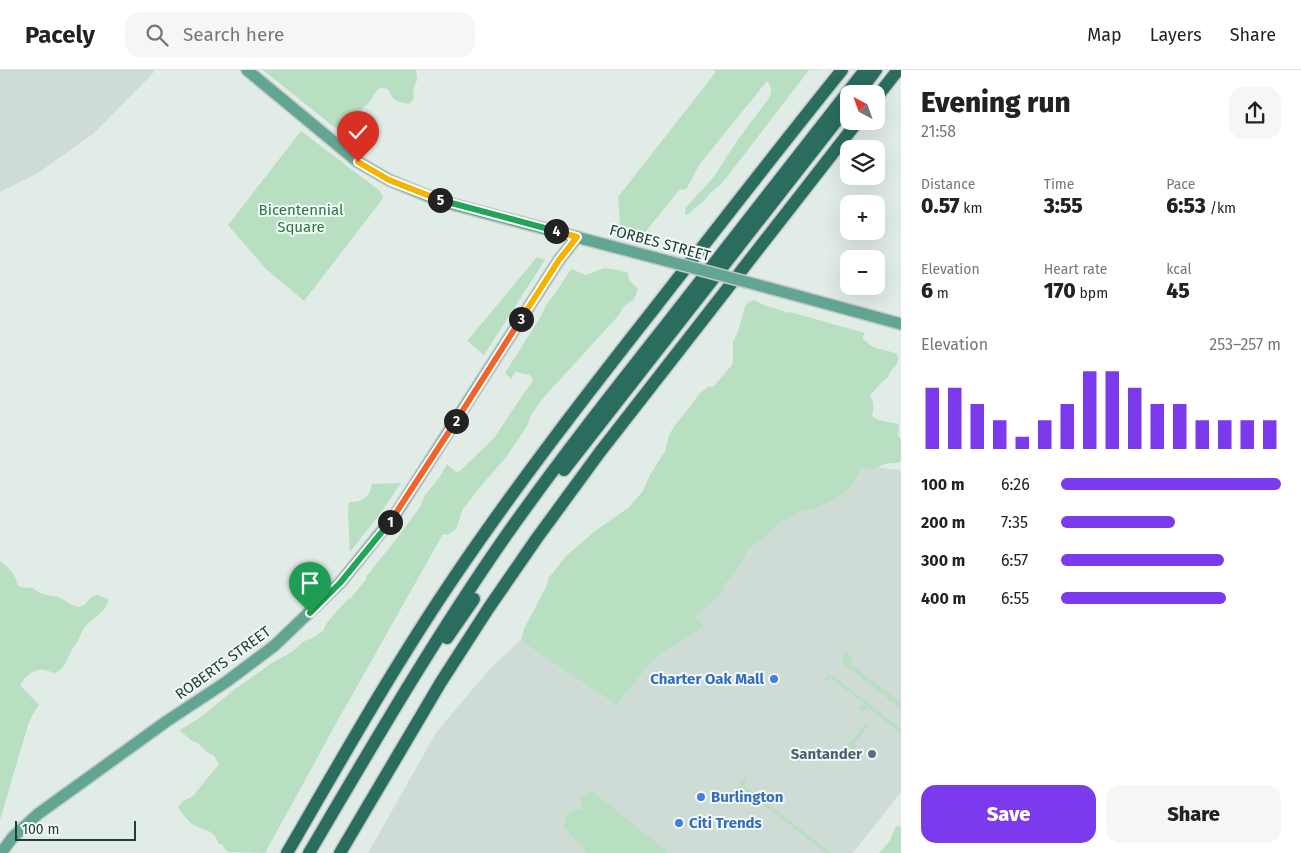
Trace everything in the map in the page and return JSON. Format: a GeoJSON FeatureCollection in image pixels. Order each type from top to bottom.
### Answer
{"type":"FeatureCollection","features":[{"type":"Feature","properties":{"kind":"highway"},"geometry":{"type":"LineString","coordinates":[[287,853],[407,649],[488,528],[563,426],[842,70]]}},
{"type":"Feature","properties":{"kind":"highway"},"geometry":{"type":"LineString","coordinates":[[309,853],[435,642],[526,508],[606,402],[865,70]]}},
{"type":"Feature","properties":{"kind":"highway"},"geometry":{"type":"LineString","coordinates":[[865,85],[876,70]]}},
{"type":"Feature","properties":{"kind":"highway"},"geometry":{"type":"LineString","coordinates":[[885,87],[898,70]]}},
{"type":"Feature","properties":{"kind":"highway"},"geometry":{"type":"LineString","coordinates":[[319,853],[433,661],[517,535],[588,438],[840,116]]}},
{"type":"Feature","properties":{"kind":"highway"},"geometry":{"type":"LineString","coordinates":[[340,853],[436,690],[536,538],[851,130]]}},
{"type":"Feature","properties":{"kind":"main road","name":"FORBES STREET"},"geometry":{"type":"LineString","coordinates":[[247,70],[358,162],[411,190],[440,200],[901,324]]}},
{"type":"Feature","properties":{"kind":"main road","name":"ROBERTS STREET"},"geometry":{"type":"LineString","coordinates":[[0,853],[13,836],[38,814],[274,646],[340,583],[395,515],[559,260],[577,237]]}},
{"type":"Feature","properties":{"kind":"shaded area"},"geometry":{"type":"Polygon","coordinates":[[[0,70],[155,71],[93,134],[38,173],[0,192],[0,70]]]}},
{"type":"Feature","properties":{"kind":"shaded area"},"geometry":{"type":"Polygon","coordinates":[[[833,443],[881,468],[901,470],[901,792],[853,853],[368,853],[436,733],[487,672],[521,639],[617,705],[659,655],[704,626],[666,595],[833,443]]]}},
{"type":"Feature","properties":{"kind":"green space"},"geometry":{"type":"Polygon","coordinates":[[[263,70],[416,70],[417,80],[413,90],[413,100],[409,104],[396,100],[388,90],[380,88],[361,110],[353,127],[342,132],[263,70]]]}},
{"type":"Feature","properties":{"kind":"green space"},"geometry":{"type":"Polygon","coordinates":[[[715,70],[809,70],[727,177],[704,201],[685,215],[687,206],[713,178],[739,138],[769,98],[771,89],[767,81],[699,165],[687,188],[680,189],[638,241],[621,236],[618,197],[715,73],[715,70]]]}},
{"type":"Feature","properties":{"kind":"green space","name":"Bicentennial Square"},"geometry":{"type":"Polygon","coordinates":[[[301,131],[380,191],[383,197],[304,301],[265,268],[228,225],[301,131]]]}},
{"type":"Feature","properties":{"kind":"green space"},"geometry":{"type":"Polygon","coordinates":[[[537,257],[545,260],[484,355],[467,341],[537,257]]]}},
{"type":"Feature","properties":{"kind":"green space"},"geometry":{"type":"Polygon","coordinates":[[[604,268],[628,273],[629,280],[638,289],[634,299],[624,306],[618,316],[544,397],[507,456],[463,509],[456,529],[449,534],[443,534],[265,853],[227,852],[212,833],[192,824],[178,807],[183,801],[193,796],[219,764],[214,756],[198,743],[192,741],[180,731],[181,729],[198,719],[272,663],[293,651],[304,641],[323,631],[326,624],[351,598],[401,533],[447,464],[456,472],[460,471],[494,438],[531,384],[532,377],[530,375],[516,371],[511,379],[505,373],[546,305],[571,269],[586,275],[604,268]]]}},
{"type":"Feature","properties":{"kind":"green space"},"geometry":{"type":"Polygon","coordinates":[[[754,300],[789,313],[865,333],[862,338],[872,346],[897,354],[897,364],[888,377],[870,396],[873,404],[872,416],[881,421],[898,424],[898,435],[901,440],[901,461],[871,469],[862,466],[852,486],[836,499],[813,509],[799,512],[777,524],[762,539],[753,544],[736,571],[725,584],[721,594],[695,618],[704,626],[659,655],[617,705],[524,644],[521,640],[524,629],[547,585],[548,579],[565,557],[595,531],[628,508],[643,491],[650,475],[665,451],[669,435],[675,425],[699,394],[708,387],[714,386],[732,365],[733,342],[738,332],[745,306],[754,300]]]}},
{"type":"Feature","properties":{"kind":"green space"},"geometry":{"type":"Polygon","coordinates":[[[401,483],[350,552],[349,502],[365,498],[372,484],[401,483]]]}},
{"type":"Feature","properties":{"kind":"green space"},"geometry":{"type":"Polygon","coordinates":[[[0,561],[12,572],[20,587],[32,588],[42,594],[58,597],[78,607],[84,605],[97,595],[108,599],[102,611],[84,628],[62,669],[55,673],[37,670],[27,676],[20,685],[39,705],[28,725],[0,820],[0,561]]]}},
{"type":"Feature","properties":{"kind":"green space"},"geometry":{"type":"Polygon","coordinates":[[[845,652],[853,657],[850,663],[901,703],[901,709],[844,664],[842,658],[845,652]]]}},
{"type":"Feature","properties":{"kind":"green space"},"geometry":{"type":"Polygon","coordinates":[[[829,675],[833,676],[901,729],[901,734],[868,707],[863,711],[859,709],[863,703],[831,678],[827,682],[824,680],[829,675]]]}},
{"type":"Feature","properties":{"kind":"green space"},"geometry":{"type":"Polygon","coordinates":[[[865,724],[868,726],[855,743],[856,756],[853,760],[855,764],[841,754],[865,724]]]}},
{"type":"Feature","properties":{"kind":"green space"},"geometry":{"type":"Polygon","coordinates":[[[745,778],[747,779],[744,785],[831,853],[826,853],[742,788],[738,792],[735,790],[745,778]]]}},
{"type":"Feature","properties":{"kind":"green space"},"geometry":{"type":"Polygon","coordinates":[[[590,790],[667,851],[666,853],[587,853],[564,827],[566,815],[570,811],[582,809],[582,802],[578,801],[590,790]]]}},
{"type":"Feature","properties":{"kind":"green space"},"geometry":{"type":"Polygon","coordinates":[[[901,827],[901,853],[879,853],[889,842],[895,828],[901,827]]]}},
{"type":"Feature","properties":{"kind":"place","name":"Charter Oak Mall"},"geometry":{"type":"Point","coordinates":[774,679]}},
{"type":"Feature","properties":{"kind":"place","name":"Santander"},"geometry":{"type":"Point","coordinates":[872,754]}},
{"type":"Feature","properties":{"kind":"place","name":"Burlington"},"geometry":{"type":"Point","coordinates":[701,797]}},
{"type":"Feature","properties":{"kind":"place","name":"Citi Trends"},"geometry":{"type":"Point","coordinates":[679,823]}},
{"type":"Feature","properties":{"kind":"route"},"geometry":{"type":"LineString","coordinates":[[310,613],[340,583],[395,515],[559,260],[577,237],[440,200],[389,180],[358,162]]}}]}
